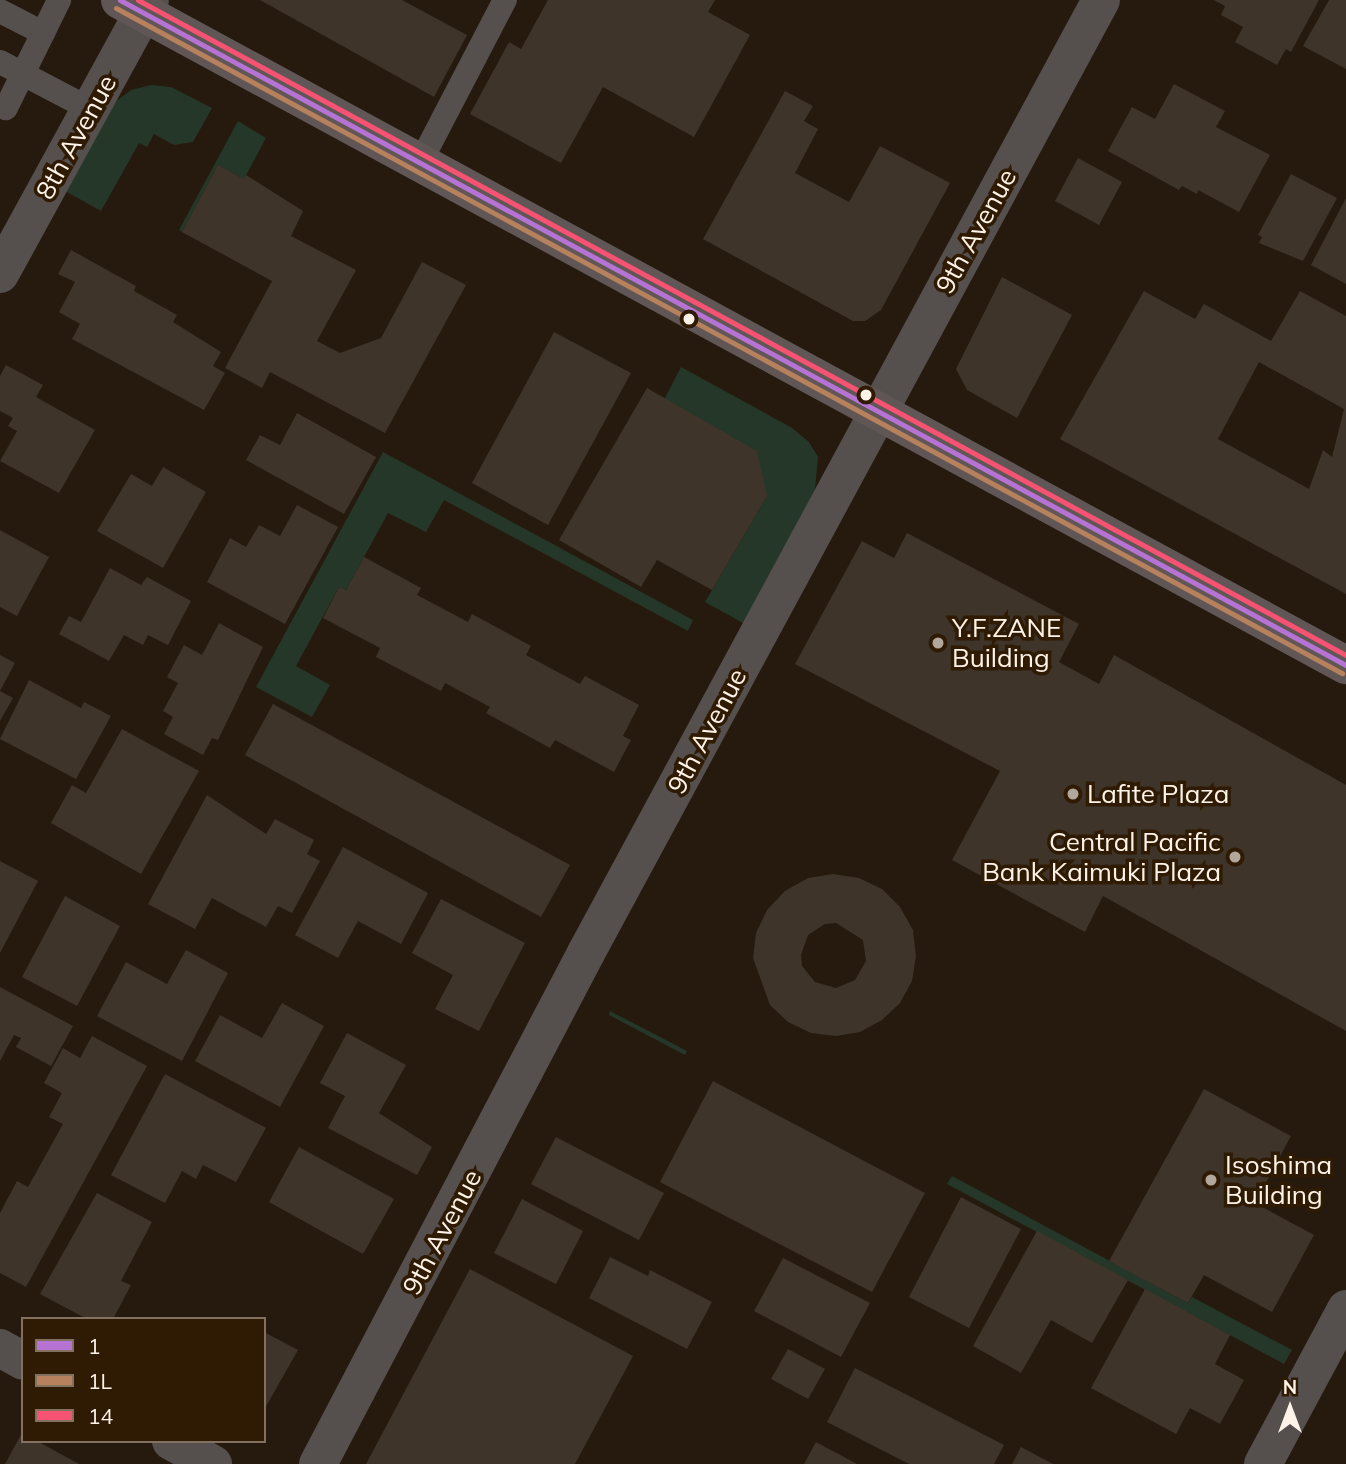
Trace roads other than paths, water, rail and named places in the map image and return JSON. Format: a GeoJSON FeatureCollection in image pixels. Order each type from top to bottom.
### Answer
{"type":"FeatureCollection","features":[{"type":"Feature","properties":{"kind":"main road"},"geometry":{"type":"LineString","coordinates":[[138,4],[420,163],[1346,665]]}},
{"type":"Feature","properties":{"kind":"street","name":"9th Avenue"},"geometry":{"type":"LineString","coordinates":[[318,1464],[586,953],[1101,0]]}},
{"type":"Feature","properties":{"kind":"street","name":"8th Avenue"},"geometry":{"type":"LineString","coordinates":[[0,274],[92,110],[138,4]]}},
{"type":"Feature","properties":{"kind":"street"},"geometry":{"type":"LineString","coordinates":[[1262,1464],[1346,1309]]}},
{"type":"Feature","properties":{"kind":"street"},"geometry":{"type":"LineString","coordinates":[[0,1348],[21,1360]]}},
{"type":"Feature","properties":{"kind":"street"},"geometry":{"type":"LineString","coordinates":[[175,1443],[213,1464]]}},
{"type":"Feature","properties":{"kind":"lane"},"geometry":{"type":"LineString","coordinates":[[6,108],[59,0]]}},
{"type":"Feature","properties":{"kind":"lane"},"geometry":{"type":"LineString","coordinates":[[420,163],[505,0]]}},
{"type":"Feature","properties":{"kind":"lane"},"geometry":{"type":"LineString","coordinates":[[0,11],[43,33]]}},
{"type":"Feature","properties":{"kind":"lane"},"geometry":{"type":"LineString","coordinates":[[0,62],[92,110]]}},
{"type":"Feature","properties":{"kind":"place","name":"Y.F.ZANE Building"},"geometry":{"type":"Point","coordinates":[938,643]}},
{"type":"Feature","properties":{"kind":"place","name":"Lafite Plaza"},"geometry":{"type":"Point","coordinates":[1073,794]}},
{"type":"Feature","properties":{"kind":"place","name":"Central Pacific Bank Kaimuki Plaza"},"geometry":{"type":"Point","coordinates":[1235,857]}},
{"type":"Feature","properties":{"kind":"place","name":"Isoshima Building"},"geometry":{"type":"Point","coordinates":[1211,1180]}}]}
